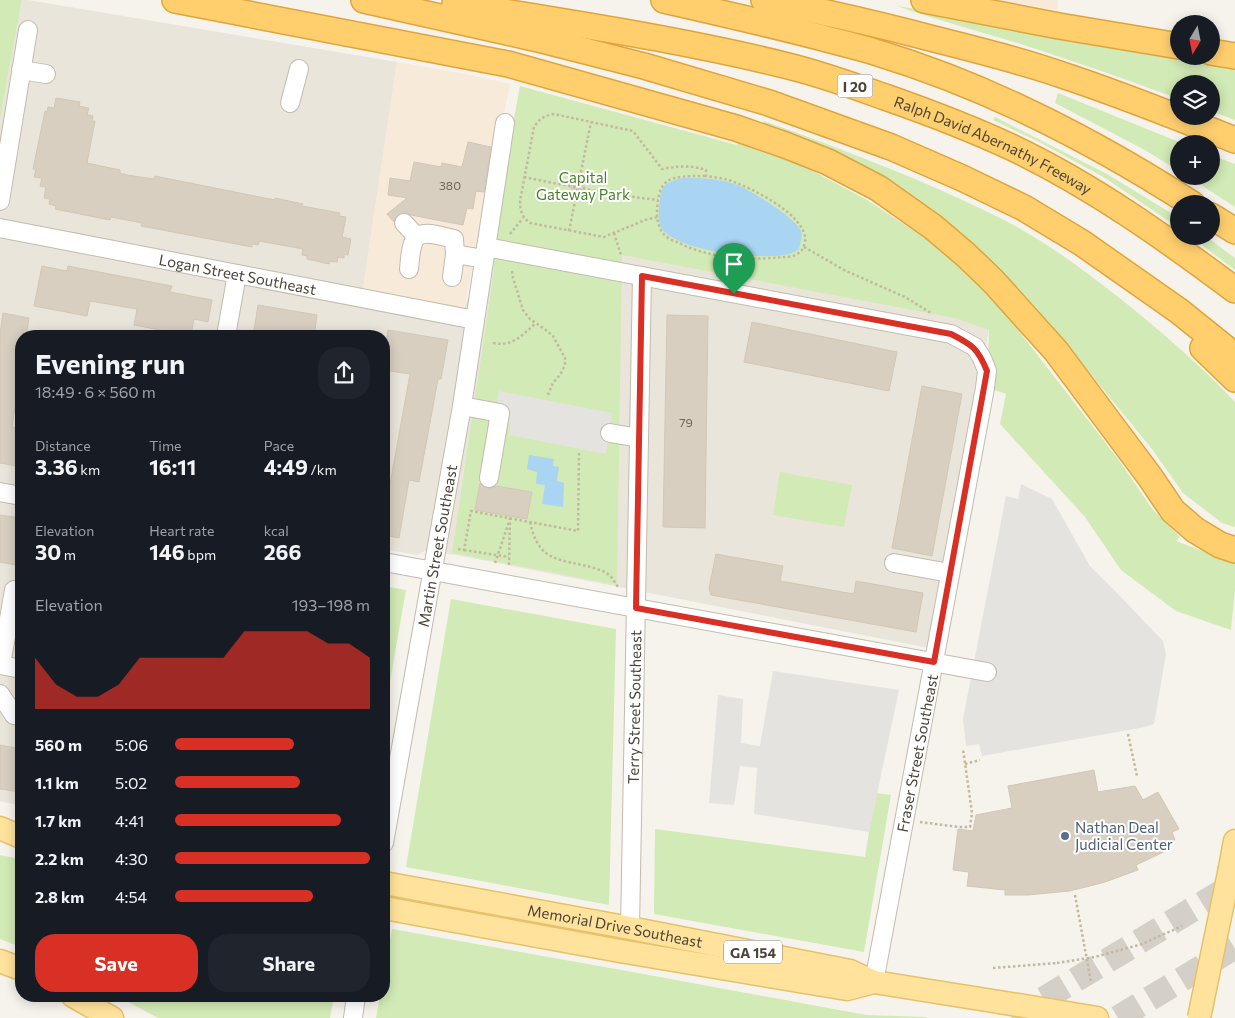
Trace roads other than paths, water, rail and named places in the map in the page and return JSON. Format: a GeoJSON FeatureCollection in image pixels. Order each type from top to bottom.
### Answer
{"type":"FeatureCollection","features":[{"type":"Feature","properties":{"kind":"highway"},"geometry":{"type":"LineString","coordinates":[[175,0],[508,64],[736,128],[828,162],[878,188],[933,227],[966,255],[993,281],[1056,351],[1150,477],[1173,511],[1195,530],[1220,545],[1235,550]]}},
{"type":"Feature","properties":{"kind":"highway"},"geometry":{"type":"LineString","coordinates":[[364,0],[538,39],[644,66],[769,103],[891,146],[1024,208],[1082,243],[1178,311],[1235,356]]}},
{"type":"Feature","properties":{"kind":"highway","name":"Ralph David Abernathy Freeway"},"geometry":{"type":"LineString","coordinates":[[431,0],[583,25],[723,51],[794,68],[910,105],[1011,147],[1092,191],[1149,227],[1235,290]]}},
{"type":"Feature","properties":{"kind":"highway"},"geometry":{"type":"LineString","coordinates":[[664,0],[878,52],[942,74],[994,95],[1080,137],[1177,195]]}},
{"type":"Feature","properties":{"kind":"highway"},"geometry":{"type":"LineString","coordinates":[[764,0],[884,26],[1063,75],[1235,140]]}},
{"type":"Feature","properties":{"kind":"highway"},"geometry":{"type":"LineString","coordinates":[[924,0],[1059,26],[1170,44]]}},
{"type":"Feature","properties":{"kind":"highway"},"geometry":{"type":"LineString","coordinates":[[1220,54],[1235,56]]}},
{"type":"Feature","properties":{"kind":"highway"},"geometry":{"type":"LineString","coordinates":[[1220,222],[1235,231]]}},
{"type":"Feature","properties":{"kind":"highway"},"geometry":{"type":"LineString","coordinates":[[1107,261],[1235,379]]}},
{"type":"Feature","properties":{"kind":"main road"},"geometry":{"type":"LineString","coordinates":[[1199,1018],[1233,874],[1235,841]]}},
{"type":"Feature","properties":{"kind":"main road","name":"Memorial Drive Southeast"},"geometry":{"type":"LineString","coordinates":[[390,884],[850,971],[874,982],[1097,1018]]}},
{"type":"Feature","properties":{"kind":"main road","name":"Memorial Drive Southeast"},"geometry":{"type":"LineString","coordinates":[[390,909],[630,953],[847,989],[874,982]]}},
{"type":"Feature","properties":{"kind":"main road"},"geometry":{"type":"LineString","coordinates":[[84,1002],[112,1018]]}},
{"type":"Feature","properties":{"kind":"street"},"geometry":{"type":"LineString","coordinates":[[0,201],[28,30]]}},
{"type":"Feature","properties":{"kind":"street"},"geometry":{"type":"LineString","coordinates":[[290,104],[299,69]]}},
{"type":"Feature","properties":{"kind":"street"},"geometry":{"type":"LineString","coordinates":[[21,70],[46,74]]}},
{"type":"Feature","properties":{"kind":"street","name":"Martin Street Southeast"},"geometry":{"type":"LineString","coordinates":[[390,810],[462,406],[505,123]]}},
{"type":"Feature","properties":{"kind":"street"},"geometry":{"type":"LineString","coordinates":[[404,223],[417,237]]}},
{"type":"Feature","properties":{"kind":"street","name":"Logan Street Southeast"},"geometry":{"type":"LineString","coordinates":[[0,228],[476,320]]}},
{"type":"Feature","properties":{"kind":"street"},"geometry":{"type":"LineString","coordinates":[[409,269],[413,242],[417,237],[427,233],[454,239],[455,254],[452,277]]}},
{"type":"Feature","properties":{"kind":"street","name":"Fraser Street Southeast"},"geometry":{"type":"LineString","coordinates":[[455,254],[485,253],[642,276],[951,334],[975,347],[982,358],[987,371],[874,982]]}},
{"type":"Feature","properties":{"kind":"street"},"geometry":{"type":"LineString","coordinates":[[227,330],[237,274]]}},
{"type":"Feature","properties":{"kind":"street","name":"Terry Street Southeast"},"geometry":{"type":"LineString","coordinates":[[630,928],[642,276]]}},
{"type":"Feature","properties":{"kind":"street"},"geometry":{"type":"LineString","coordinates":[[462,406],[500,413],[489,478]]}},
{"type":"Feature","properties":{"kind":"street"},"geometry":{"type":"LineString","coordinates":[[610,433],[639,438]]}},
{"type":"Feature","properties":{"kind":"street"},"geometry":{"type":"LineString","coordinates":[[0,492],[15,495]]}},
{"type":"Feature","properties":{"kind":"street"},"geometry":{"type":"LineString","coordinates":[[390,563],[987,672]]}},
{"type":"Feature","properties":{"kind":"street"},"geometry":{"type":"LineString","coordinates":[[894,563],[950,573]]}},
{"type":"Feature","properties":{"kind":"street"},"geometry":{"type":"LineString","coordinates":[[15,590],[1,668],[15,669]]}},
{"type":"Feature","properties":{"kind":"street"},"geometry":{"type":"LineString","coordinates":[[0,694],[15,715]]}},
{"type":"Feature","properties":{"kind":"street"},"geometry":{"type":"LineString","coordinates":[[352,1018],[355,1002]]}},
{"type":"Feature","properties":{"kind":"water"},"geometry":{"type":"Polygon","coordinates":[[[682,178],[711,179],[728,182],[742,187],[761,198],[786,215],[798,226],[802,235],[799,249],[792,253],[763,256],[722,253],[683,243],[669,236],[661,227],[659,221],[662,190],[666,184],[682,178]]]}},
{"type":"Feature","properties":{"kind":"water"},"geometry":{"type":"Polygon","coordinates":[[[529,455],[554,459],[553,466],[559,467],[557,481],[564,483],[563,507],[542,504],[545,485],[536,484],[537,472],[527,469],[529,455]]]}},
{"type":"Feature","properties":{"kind":"tunnel"},"geometry":{"type":"LineString","coordinates":[[1012,1018],[1235,884]]}},
{"type":"Feature","properties":{"kind":"tunnel"},"geometry":{"type":"LineString","coordinates":[[1118,1018],[1235,947]]}},
{"type":"Feature","properties":{"kind":"place","name":"Nathan Deal Judicial Center"},"geometry":{"type":"Point","coordinates":[1065,836]}},
{"type":"Feature","properties":{"kind":"park label","name":"Capital Gateway Park"},"geometry":{"type":"Point","coordinates":[583,186]}}]}
